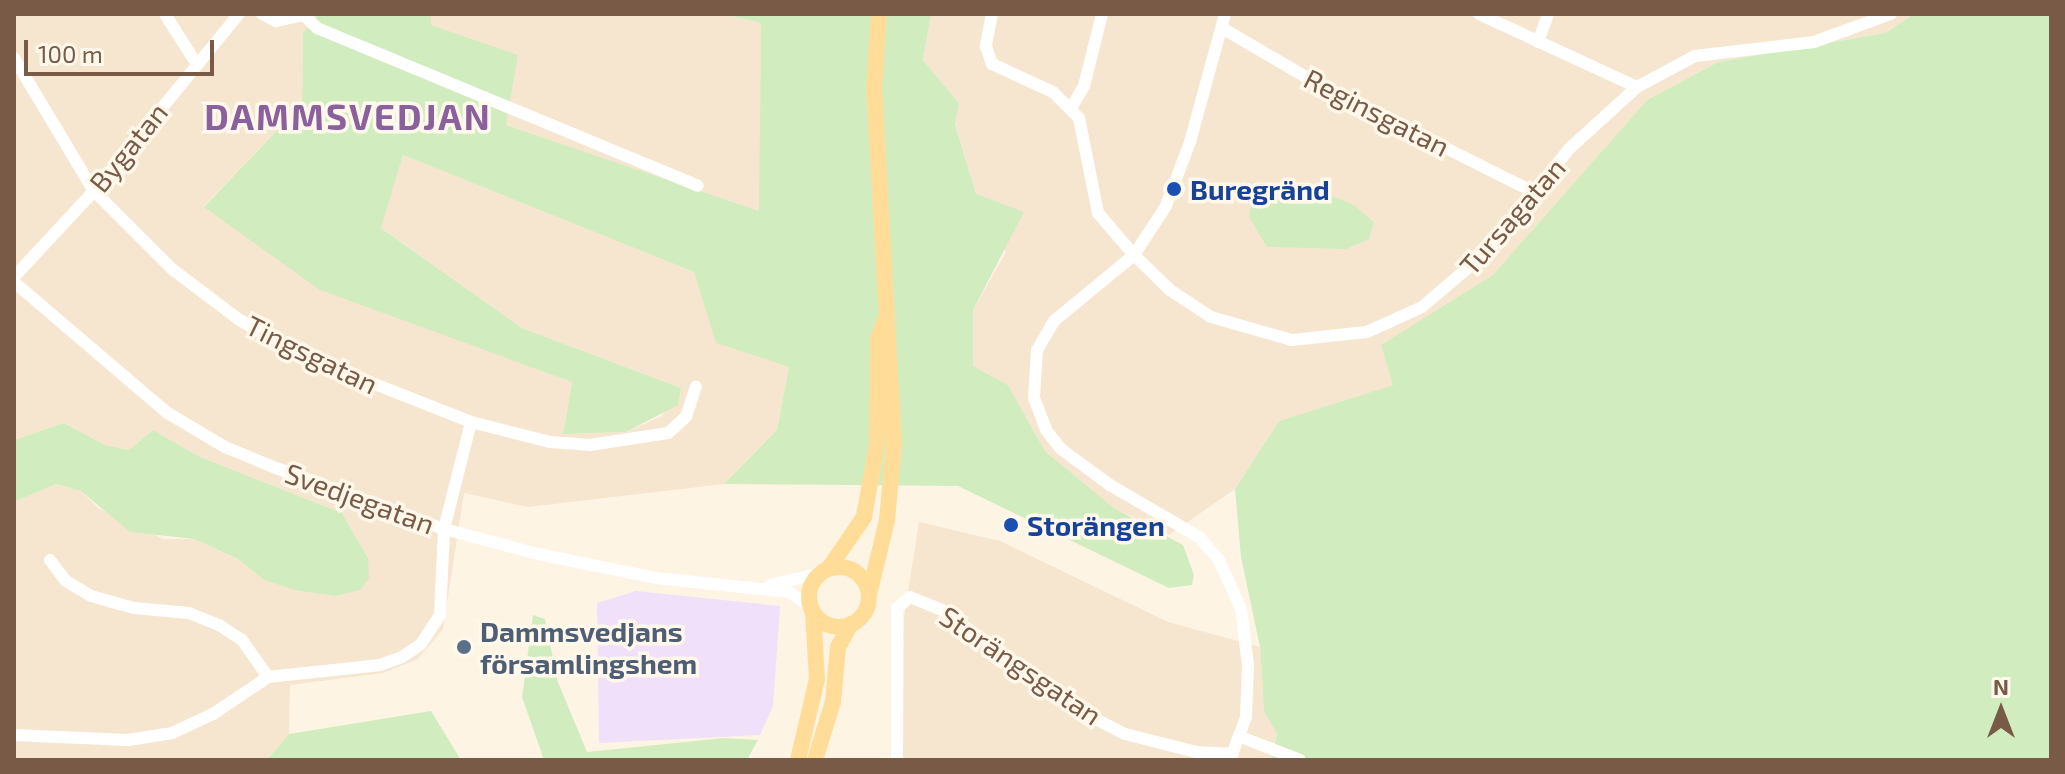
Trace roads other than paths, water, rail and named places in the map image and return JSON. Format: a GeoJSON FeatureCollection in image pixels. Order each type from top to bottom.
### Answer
{"type":"FeatureCollection","features":[{"type":"Feature","properties":{"kind":"main road"},"geometry":{"type":"LineString","coordinates":[[815,760],[833,702],[838,647],[851,624],[865,612],[887,520],[894,445],[891,338],[884,322],[874,89],[879,14]]}},
{"type":"Feature","properties":{"kind":"main road"},"geometry":{"type":"LineString","coordinates":[[798,760],[817,679],[810,588],[864,517],[877,444],[878,339],[884,322]]}},
{"type":"Feature","properties":{"kind":"main road"},"geometry":{"type":"LineString","coordinates":[[825,571],[856,572],[869,595]]}},
{"type":"Feature","properties":{"kind":"main road"},"geometry":{"type":"LineString","coordinates":[[812,609],[829,625],[851,624]]}},
{"type":"Feature","properties":{"kind":"street"},"geometry":{"type":"LineString","coordinates":[[165,14],[196,63]]}},
{"type":"Feature","properties":{"kind":"street","name":"Bygatan"},"geometry":{"type":"LineString","coordinates":[[14,280],[94,191],[239,14]]}},
{"type":"Feature","properties":{"kind":"street"},"geometry":{"type":"LineString","coordinates":[[262,14],[276,21],[308,15],[317,28],[698,186]]}},
{"type":"Feature","properties":{"kind":"street"},"geometry":{"type":"LineString","coordinates":[[992,14],[986,46],[992,64],[1053,92],[1071,108],[1084,86],[1102,14]]}},
{"type":"Feature","properties":{"kind":"street"},"geometry":{"type":"LineString","coordinates":[[1225,14],[1181,169],[1166,206],[1134,255],[1054,321],[1037,350],[1034,398],[1046,430],[1061,449],[1110,485],[1199,537],[1219,560],[1241,609],[1246,641],[1248,701],[1241,737],[1232,757]]}},
{"type":"Feature","properties":{"kind":"street"},"geometry":{"type":"LineString","coordinates":[[1479,14],[1637,87]]}},
{"type":"Feature","properties":{"kind":"street"},"geometry":{"type":"LineString","coordinates":[[1538,42],[1548,14]]}},
{"type":"Feature","properties":{"kind":"street","name":"Tursagatan"},"geometry":{"type":"LineString","coordinates":[[1071,108],[1084,132],[1098,213],[1170,290],[1222,322],[1292,340],[1349,336],[1422,307],[1461,277],[1490,249],[1569,149],[1637,87],[1695,56],[1814,42],[1891,14]]}},
{"type":"Feature","properties":{"kind":"street","name":"Reginsgatan"},"geometry":{"type":"LineString","coordinates":[[1222,28],[1316,83],[1534,192]]}},
{"type":"Feature","properties":{"kind":"street","name":"Tingsgatan"},"geometry":{"type":"LineString","coordinates":[[14,58],[94,191],[172,269],[238,319],[296,353],[471,422],[550,442],[638,441],[668,433],[686,417],[696,387]]}},
{"type":"Feature","properties":{"kind":"street","name":"Svedjegatan"},"geometry":{"type":"LineString","coordinates":[[14,280],[110,368],[194,431],[276,468],[444,529],[656,578],[789,592],[812,609]]}},
{"type":"Feature","properties":{"kind":"street"},"geometry":{"type":"LineString","coordinates":[[14,735],[128,740],[172,733],[213,714],[268,677],[380,665],[421,644],[440,615],[444,529],[471,422]]}},
{"type":"Feature","properties":{"kind":"street"},"geometry":{"type":"LineString","coordinates":[[50,560],[66,581],[91,596],[134,608],[189,613],[219,625],[242,640],[268,677]]}},
{"type":"Feature","properties":{"kind":"street","name":"Svedjegatan"},"geometry":{"type":"LineString","coordinates":[[762,587],[825,571]]}},
{"type":"Feature","properties":{"kind":"street","name":"Storängsgatan"},"geometry":{"type":"LineString","coordinates":[[897,760],[897,608],[903,600],[919,598],[942,610],[1086,714],[1125,734],[1196,752],[1232,757]]}},
{"type":"Feature","properties":{"kind":"street"},"geometry":{"type":"LineString","coordinates":[[1241,737],[1300,760]]}},
{"type":"Feature","properties":{"kind":"place","name":"Buregränd"},"geometry":{"type":"Point","coordinates":[1174,189]}},
{"type":"Feature","properties":{"kind":"place","name":"Storängen"},"geometry":{"type":"Point","coordinates":[1011,525]}},
{"type":"Feature","properties":{"kind":"place","name":"Dammsvedjans församlingshem"},"geometry":{"type":"Point","coordinates":[464,647]}},
{"type":"Feature","properties":{"kind":"district","name":"DAMMSVEDJAN"},"geometry":{"type":"Point","coordinates":[348,116]}}]}
